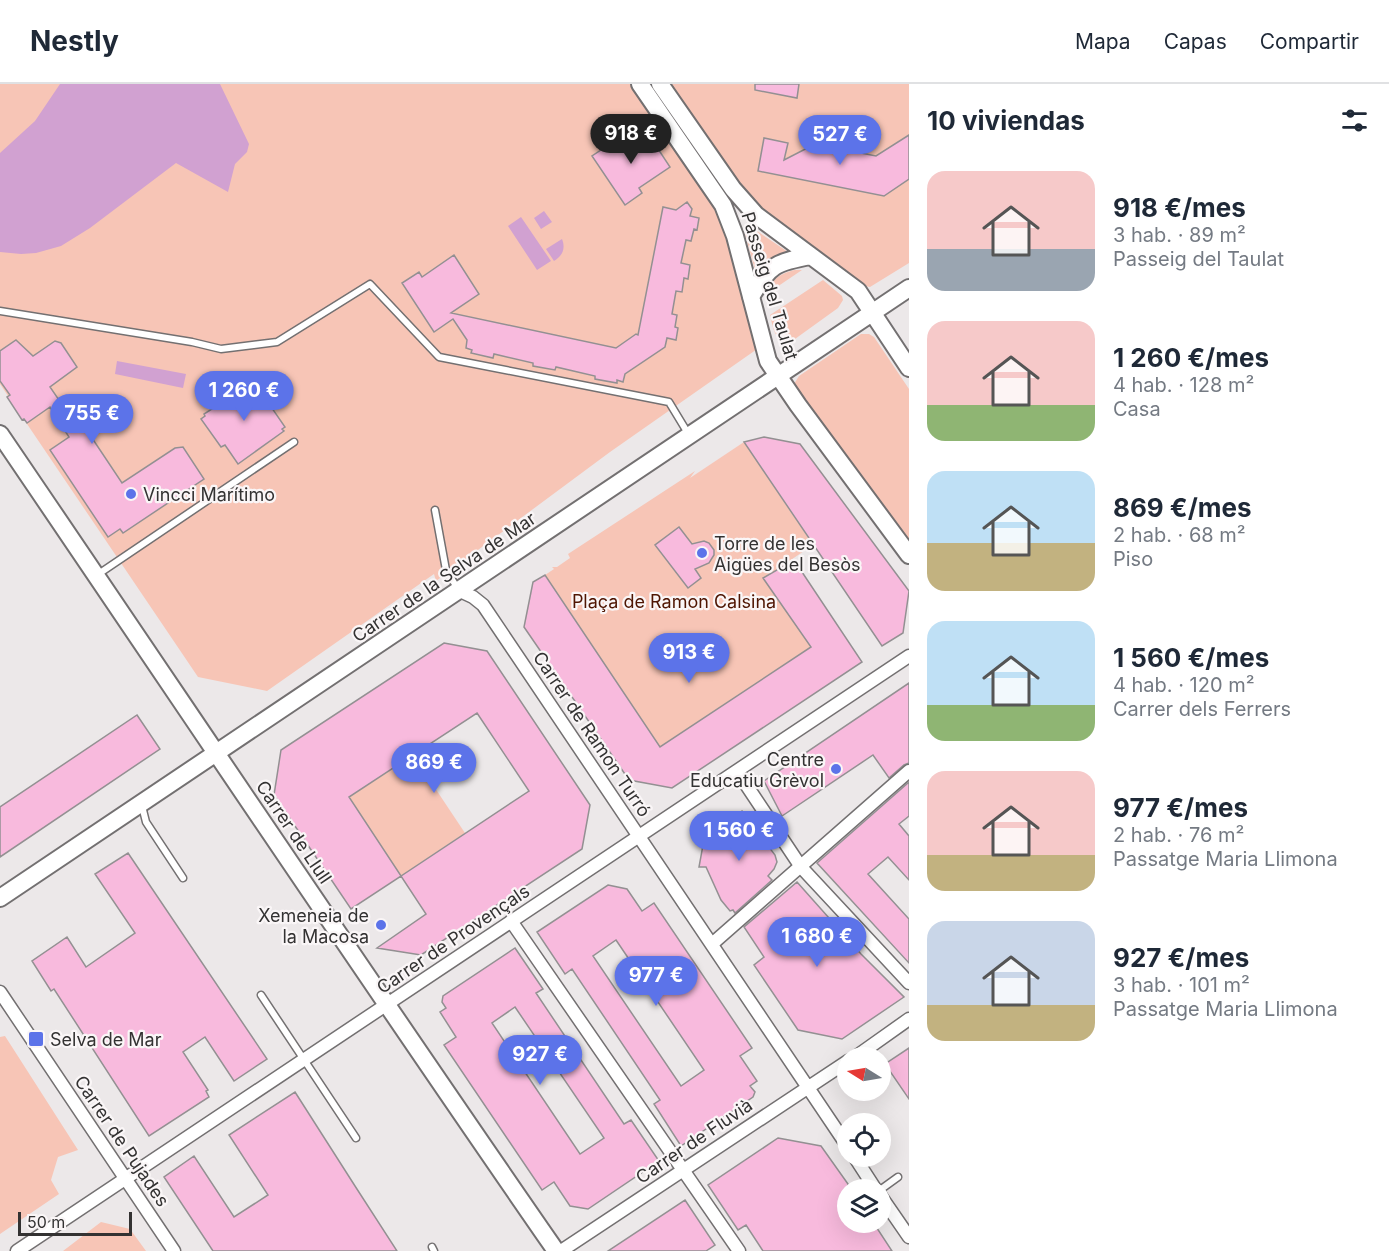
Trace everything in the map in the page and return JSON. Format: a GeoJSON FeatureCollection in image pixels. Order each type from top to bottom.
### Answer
{"type":"FeatureCollection","features":[{"type":"Feature","properties":{"kind":"street","name":"Passeig del Taulat"},"geometry":{"type":"LineString","coordinates":[[640,84],[723,205],[735,236],[768,361],[909,555]]}},
{"type":"Feature","properties":{"kind":"street","name":"Passeig del Taulat"},"geometry":{"type":"LineString","coordinates":[[660,84],[733,189],[756,215],[858,291],[909,368]]}},
{"type":"Feature","properties":{"kind":"street"},"geometry":{"type":"LineString","coordinates":[[752,297],[772,268],[788,260],[811,256]]}},
{"type":"Feature","properties":{"kind":"street","name":"Carrer de la Selva de Mar"},"geometry":{"type":"LineString","coordinates":[[0,898],[909,288]]}},
{"type":"Feature","properties":{"kind":"street","name":"Carrer de Llull"},"geometry":{"type":"LineString","coordinates":[[0,434],[386,1005],[556,1251]]}},
{"type":"Feature","properties":{"kind":"street","name":"Carrer de Ramon Turró"},"geometry":{"type":"LineString","coordinates":[[458,590],[483,605],[837,1131]]}},
{"type":"Feature","properties":{"kind":"street","name":"Carrer de Provençals"},"geometry":{"type":"LineString","coordinates":[[17,1251],[909,656]]}},
{"type":"Feature","properties":{"kind":"street"},"geometry":{"type":"LineString","coordinates":[[736,771],[805,864],[909,983]]}},
{"type":"Feature","properties":{"kind":"street"},"geometry":{"type":"LineString","coordinates":[[712,944],[909,771]]}},
{"type":"Feature","properties":{"kind":"street"},"geometry":{"type":"LineString","coordinates":[[512,921],[739,1251]]}},
{"type":"Feature","properties":{"kind":"street","name":"Carrer de Pujades"},"geometry":{"type":"LineString","coordinates":[[0,992],[174,1251]]}},
{"type":"Feature","properties":{"kind":"street"},"geometry":{"type":"LineString","coordinates":[[870,1047],[909,1019]]}},
{"type":"Feature","properties":{"kind":"street","name":"Carrer de Fluvià"},"geometry":{"type":"LineString","coordinates":[[561,1251],[837,1068]]}},
{"type":"Feature","properties":{"kind":"street"},"geometry":{"type":"LineString","coordinates":[[891,1212],[909,1238]]}},
{"type":"Feature","properties":{"kind":"lane"},"geometry":{"type":"LineString","coordinates":[[0,310],[192,342],[221,349],[277,342],[370,284],[439,357],[669,402],[689,435]]}},
{"type":"Feature","properties":{"kind":"lane"},"geometry":{"type":"LineString","coordinates":[[97,576],[294,442]]}},
{"type":"Feature","properties":{"kind":"lane"},"geometry":{"type":"LineString","coordinates":[[435,510],[446,570],[458,590]]}},
{"type":"Feature","properties":{"kind":"lane"},"geometry":{"type":"LineString","coordinates":[[141,803],[146,822],[183,878]]}},
{"type":"Feature","properties":{"kind":"lane"},"geometry":{"type":"LineString","coordinates":[[261,995],[356,1138]]}},
{"type":"Feature","properties":{"kind":"lane"},"geometry":{"type":"LineString","coordinates":[[891,1182],[898,1177]]}},
{"type":"Feature","properties":{"kind":"green space"},"geometry":{"type":"Polygon","coordinates":[[[0,84],[633,84],[719,211],[760,347],[610,452],[436,581],[434,574],[267,691],[198,677],[0,384],[0,84]]]}},
{"type":"Feature","properties":{"kind":"green space"},"geometry":{"type":"Polygon","coordinates":[[[666,84],[909,84],[909,263],[870,287],[860,285],[759,213],[666,84]]]}},
{"type":"Feature","properties":{"kind":"green space"},"geometry":{"type":"Polygon","coordinates":[[[751,227],[791,254],[757,277],[745,234],[751,227]]]}},
{"type":"Feature","properties":{"kind":"green space"},"geometry":{"type":"Polygon","coordinates":[[[795,270],[802,270],[768,293],[769,288],[778,277],[795,270]]]}},
{"type":"Feature","properties":{"kind":"green space"},"geometry":{"type":"Polygon","coordinates":[[[823,280],[842,296],[843,300],[838,308],[788,344],[783,342],[775,332],[770,315],[823,280]]]}},
{"type":"Feature","properties":{"kind":"green space"},"geometry":{"type":"Polygon","coordinates":[[[861,334],[874,337],[909,389],[909,546],[795,389],[794,384],[799,376],[861,334]]]}},
{"type":"Feature","properties":{"kind":"green space","name":"Plaça de Ramon Calsina"},"geometry":{"type":"Polygon","coordinates":[[[744,442],[813,545],[764,578],[811,647],[660,747],[545,575],[554,569],[552,567],[557,567],[570,558],[568,554],[695,471],[690,478],[744,442]]]}},
{"type":"Feature","properties":{"kind":"green space"},"geometry":{"type":"Polygon","coordinates":[[[413,755],[465,833],[401,876],[349,797],[413,755]]]}},
{"type":"Feature","properties":{"kind":"green space"},"geometry":{"type":"Polygon","coordinates":[[[5,1036],[78,1150],[58,1157],[51,1180],[59,1194],[0,1234],[0,1037],[5,1036]]]}},
{"type":"Feature","properties":{"kind":"green space"},"geometry":{"type":"Polygon","coordinates":[[[101,1222],[130,1229],[146,1251],[63,1251],[101,1222]]]}},
{"type":"Feature","properties":{"kind":"shaded area"},"geometry":{"type":"Polygon","coordinates":[[[60,84],[220,84],[249,144],[247,152],[235,164],[228,192],[176,163],[90,228],[61,246],[36,253],[0,252],[0,153],[35,121],[60,84]]]}},
{"type":"Feature","properties":{"kind":"shaded area"},"geometry":{"type":"Polygon","coordinates":[[[544,211],[552,222],[541,229],[534,218],[544,211]]]}},
{"type":"Feature","properties":{"kind":"shaded area"},"geometry":{"type":"Polygon","coordinates":[[[521,217],[551,261],[537,270],[508,226],[521,217]]]}},
{"type":"Feature","properties":{"kind":"shaded area"},"geometry":{"type":"Polygon","coordinates":[[[562,239],[563,252],[554,261],[546,249],[562,239]]]}},
{"type":"Feature","properties":{"kind":"shaded area"},"geometry":{"type":"Polygon","coordinates":[[[117,361],[186,374],[183,388],[115,374],[117,361]]]}},
{"type":"Feature","properties":{"kind":"building"},"geometry":{"type":"Polygon","coordinates":[[[755,84],[799,84],[797,98],[755,90],[755,84]]]}},
{"type":"Feature","properties":{"kind":"building"},"geometry":{"type":"Polygon","coordinates":[[[645,129],[670,167],[639,188],[642,193],[625,205],[592,156],[610,144],[613,150],[645,129]]]}},
{"type":"Feature","properties":{"kind":"building"},"geometry":{"type":"Polygon","coordinates":[[[909,135],[909,179],[884,196],[758,171],[764,138],[788,143],[784,160],[815,144],[876,156],[909,135]]]}},
{"type":"Feature","properties":{"kind":"building"},"geometry":{"type":"Polygon","coordinates":[[[687,202],[692,209],[690,216],[699,218],[697,230],[694,229],[691,241],[686,240],[681,263],[690,265],[688,279],[684,278],[682,292],[676,291],[672,314],[677,315],[676,340],[667,338],[665,347],[625,374],[623,382],[595,379],[595,376],[556,367],[555,370],[533,366],[533,363],[494,354],[493,358],[471,353],[472,350],[466,348],[467,340],[453,319],[434,332],[402,283],[419,272],[422,277],[454,255],[479,294],[451,313],[616,348],[636,334],[638,335],[663,207],[676,210],[687,202]]]}},
{"type":"Feature","properties":{"kind":"building","name":"Vincci Marítimo"},"geometry":{"type":"Polygon","coordinates":[[[16,340],[33,356],[55,341],[61,343],[77,367],[50,387],[72,419],[63,424],[88,432],[122,483],[175,448],[183,447],[204,479],[123,533],[120,529],[108,537],[50,450],[69,437],[50,407],[27,423],[24,419],[22,420],[7,397],[10,395],[0,381],[0,351],[16,340]]]}},
{"type":"Feature","properties":{"kind":"building"},"geometry":{"type":"Polygon","coordinates":[[[247,381],[250,384],[254,382],[285,427],[282,429],[284,431],[238,464],[225,445],[221,447],[201,419],[205,416],[204,414],[229,398],[227,395],[247,381]]]}},
{"type":"Feature","properties":{"kind":"building"},"geometry":{"type":"Polygon","coordinates":[[[764,437],[800,444],[909,591],[903,633],[882,646],[744,442],[764,437]]]}},
{"type":"Feature","properties":{"kind":"building"},"geometry":{"type":"Polygon","coordinates":[[[679,527],[692,544],[704,541],[709,543],[714,550],[709,563],[695,569],[701,578],[688,588],[655,545],[679,527]]]}},
{"type":"Feature","properties":{"kind":"building"},"geometry":{"type":"Polygon","coordinates":[[[794,560],[862,662],[672,788],[629,780],[524,627],[533,582],[545,575],[660,747],[811,647],[763,578],[794,560]]]}},
{"type":"Feature","properties":{"kind":"building"},"geometry":{"type":"Polygon","coordinates":[[[444,643],[487,651],[590,805],[582,849],[421,955],[377,948],[426,914],[401,876],[351,909],[274,795],[281,750],[444,643]],[[477,713],[349,797],[401,876],[529,791],[477,713]]]}},
{"type":"Feature","properties":{"kind":"building","name":"Centre Educatiu Grèvol"},"geometry":{"type":"Polygon","coordinates":[[[909,683],[909,763],[889,778],[873,755],[782,816],[764,781],[909,683]]]}},
{"type":"Feature","properties":{"kind":"building"},"geometry":{"type":"Polygon","coordinates":[[[137,715],[160,749],[0,857],[0,807],[137,715]]]}},
{"type":"Feature","properties":{"kind":"building"},"geometry":{"type":"Polygon","coordinates":[[[909,782],[909,816],[899,824],[909,836],[909,880],[888,857],[868,874],[909,919],[909,963],[817,863],[909,782]]]}},
{"type":"Feature","properties":{"kind":"building"},"geometry":{"type":"Polygon","coordinates":[[[742,811],[775,855],[777,862],[768,876],[772,880],[735,913],[733,910],[730,911],[721,900],[706,867],[699,867],[703,845],[711,848],[730,814],[733,818],[742,811]]]}},
{"type":"Feature","properties":{"kind":"building"},"geometry":{"type":"Polygon","coordinates":[[[128,853],[267,1059],[234,1081],[205,1037],[183,1052],[208,1090],[206,1091],[209,1097],[149,1136],[54,989],[51,991],[32,961],[67,937],[86,967],[135,933],[95,874],[128,853]]]}},
{"type":"Feature","properties":{"kind":"building"},"geometry":{"type":"Polygon","coordinates":[[[797,882],[861,954],[904,997],[842,1039],[798,1030],[754,965],[764,957],[744,927],[797,882]]]}},
{"type":"Feature","properties":{"kind":"building"},"geometry":{"type":"Polygon","coordinates":[[[608,885],[627,889],[642,911],[654,903],[752,1048],[740,1056],[757,1081],[750,1086],[755,1092],[753,1097],[681,1146],[654,1104],[660,1100],[572,969],[565,974],[537,932],[608,885]],[[616,940],[593,956],[681,1086],[704,1070],[616,940]]]}},
{"type":"Feature","properties":{"kind":"building"},"geometry":{"type":"Polygon","coordinates":[[[515,948],[543,989],[536,993],[624,1124],[631,1120],[659,1161],[588,1209],[570,1206],[554,1182],[542,1190],[444,1045],[456,1037],[440,1012],[446,1008],[442,1002],[443,996],[515,948]],[[515,1007],[492,1023],[580,1154],[604,1138],[515,1007]]]}},
{"type":"Feature","properties":{"kind":"building"},"geometry":{"type":"Polygon","coordinates":[[[909,1048],[909,1099],[891,1073],[891,1060],[909,1048]]]}},
{"type":"Feature","properties":{"kind":"building"},"geometry":{"type":"Polygon","coordinates":[[[295,1092],[397,1251],[213,1251],[164,1177],[194,1156],[234,1217],[268,1195],[229,1135],[295,1092]]]}},
{"type":"Feature","properties":{"kind":"building"},"geometry":{"type":"Polygon","coordinates":[[[778,1138],[821,1146],[844,1179],[837,1179],[837,1233],[880,1233],[892,1251],[763,1251],[746,1225],[738,1230],[708,1185],[778,1138]]]}},
{"type":"Feature","properties":{"kind":"building"},"geometry":{"type":"Polygon","coordinates":[[[685,1200],[715,1245],[706,1251],[608,1251],[685,1200]]]}},
{"type":"Feature","properties":{"kind":"place","name":"Vincci Marítimo"},"geometry":{"type":"Point","coordinates":[131,494]}},
{"type":"Feature","properties":{"kind":"place","name":"Torre de les Aigües del Besòs"},"geometry":{"type":"Point","coordinates":[702,553]}},
{"type":"Feature","properties":{"kind":"place","name":"Centre Educatiu Grèvol"},"geometry":{"type":"Point","coordinates":[836,769]}},
{"type":"Feature","properties":{"kind":"place","name":"Xemeneia de la Macosa"},"geometry":{"type":"Point","coordinates":[381,925]}},
{"type":"Feature","properties":{"kind":"place","name":"Selva de Mar"},"geometry":{"type":"Point","coordinates":[36,1039]}}]}
